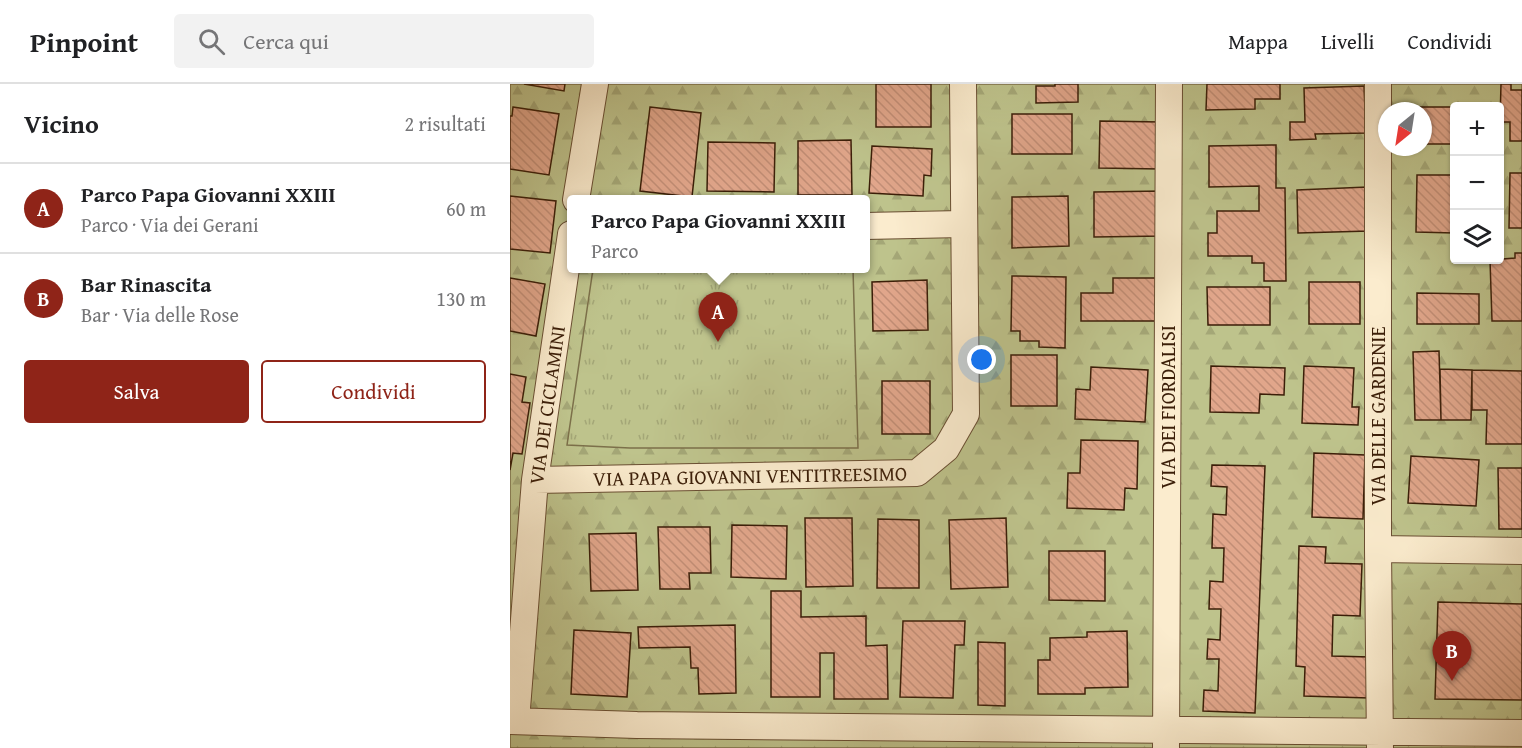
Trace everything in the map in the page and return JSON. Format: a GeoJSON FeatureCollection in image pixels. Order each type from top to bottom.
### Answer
{"type":"FeatureCollection","features":[{"type":"Feature","properties":{"kind":"street"},"geometry":{"type":"LineString","coordinates":[[577,195],[595,84]]}},
{"type":"Feature","properties":{"kind":"street","name":"VIA PAPA GIOVANNI VENTITREESIMO"},"geometry":{"type":"LineString","coordinates":[[535,480],[917,473],[946,448],[966,414],[962,224],[963,84]]}},
{"type":"Feature","properties":{"kind":"street","name":"VIA DEI FIORDALISI"},"geometry":{"type":"LineString","coordinates":[[1166,739],[1169,84]]}},
{"type":"Feature","properties":{"kind":"street","name":"VIA DELLE GARDENIE"},"geometry":{"type":"LineString","coordinates":[[1378,84],[1380,740]]}},
{"type":"Feature","properties":{"kind":"street"},"geometry":{"type":"LineString","coordinates":[[870,226],[962,224]]}},
{"type":"Feature","properties":{"kind":"street","name":"VIA DEI CICLAMINI"},"geometry":{"type":"LineString","coordinates":[[513,721],[535,480],[567,261]]}},
{"type":"Feature","properties":{"kind":"street"},"geometry":{"type":"LineString","coordinates":[[1378,549],[1522,551]]}},
{"type":"Feature","properties":{"kind":"street"},"geometry":{"type":"LineString","coordinates":[[513,721],[637,736],[1380,740],[1522,733]]}},
{"type":"Feature","properties":{"kind":"green space"},"geometry":{"type":"Polygon","coordinates":[[[510,84],[1522,84],[1522,748],[510,748],[510,84]]]}},
{"type":"Feature","properties":{"kind":"green space"},"geometry":{"type":"Polygon","coordinates":[[[592,273],[853,273],[858,448],[630,448],[567,445],[592,273]]]}},
{"type":"Feature","properties":{"kind":"building"},"geometry":{"type":"Polygon","coordinates":[[[524,84],[565,84],[564,91],[524,84]]]}},
{"type":"Feature","properties":{"kind":"building"},"geometry":{"type":"Polygon","coordinates":[[[876,84],[931,84],[931,127],[876,127],[876,84]]]}},
{"type":"Feature","properties":{"kind":"building"},"geometry":{"type":"Polygon","coordinates":[[[1055,84],[1078,84],[1078,102],[1036,103],[1036,86],[1055,86],[1055,84]]]}},
{"type":"Feature","properties":{"kind":"building"},"geometry":{"type":"Polygon","coordinates":[[[1207,84],[1280,84],[1280,99],[1255,99],[1255,109],[1206,110],[1207,84]]]}},
{"type":"Feature","properties":{"kind":"building"},"geometry":{"type":"Polygon","coordinates":[[[1501,84],[1511,84],[1511,90],[1522,90],[1522,141],[1510,141],[1510,122],[1504,122],[1504,102],[1501,102],[1501,84]]]}},
{"type":"Feature","properties":{"kind":"building"},"geometry":{"type":"Polygon","coordinates":[[[1364,86],[1366,133],[1315,134],[1316,139],[1290,140],[1290,122],[1305,122],[1304,88],[1364,86]]]}},
{"type":"Feature","properties":{"kind":"building"},"geometry":{"type":"Polygon","coordinates":[[[513,107],[559,114],[549,175],[510,169],[510,116],[512,116],[513,107]]]}},
{"type":"Feature","properties":{"kind":"building"},"geometry":{"type":"Polygon","coordinates":[[[650,107],[701,113],[692,195],[640,191],[650,107]]]}},
{"type":"Feature","properties":{"kind":"building"},"geometry":{"type":"Polygon","coordinates":[[[1432,107],[1450,107],[1450,144],[1432,144],[1432,107]]]}},
{"type":"Feature","properties":{"kind":"building"},"geometry":{"type":"Polygon","coordinates":[[[1012,114],[1072,114],[1072,154],[1012,154],[1012,114]]]}},
{"type":"Feature","properties":{"kind":"building"},"geometry":{"type":"Polygon","coordinates":[[[1100,121],[1161,122],[1160,169],[1099,168],[1100,121]]]}},
{"type":"Feature","properties":{"kind":"building"},"geometry":{"type":"Polygon","coordinates":[[[851,140],[852,195],[798,195],[798,141],[851,140]]]}},
{"type":"Feature","properties":{"kind":"building"},"geometry":{"type":"Polygon","coordinates":[[[708,142],[775,143],[774,192],[707,191],[708,142]]]}},
{"type":"Feature","properties":{"kind":"building"},"geometry":{"type":"Polygon","coordinates":[[[1276,145],[1276,188],[1285,188],[1286,281],[1264,281],[1264,263],[1252,263],[1252,256],[1208,256],[1208,233],[1217,233],[1217,211],[1259,211],[1259,186],[1209,187],[1209,146],[1276,145]]]}},
{"type":"Feature","properties":{"kind":"building"},"geometry":{"type":"Polygon","coordinates":[[[872,146],[932,149],[931,176],[924,175],[923,196],[869,193],[872,146]]]}},
{"type":"Feature","properties":{"kind":"building"},"geometry":{"type":"Polygon","coordinates":[[[1510,173],[1522,173],[1522,228],[1509,228],[1510,173]]]}},
{"type":"Feature","properties":{"kind":"building"},"geometry":{"type":"Polygon","coordinates":[[[1417,175],[1450,175],[1450,233],[1416,232],[1417,175]]]}},
{"type":"Feature","properties":{"kind":"building"},"geometry":{"type":"Polygon","coordinates":[[[1367,187],[1369,231],[1298,233],[1297,190],[1367,187]]]}},
{"type":"Feature","properties":{"kind":"building"},"geometry":{"type":"Polygon","coordinates":[[[1163,191],[1163,236],[1094,237],[1094,192],[1163,191]]]}},
{"type":"Feature","properties":{"kind":"building"},"geometry":{"type":"Polygon","coordinates":[[[510,196],[556,201],[550,253],[510,249],[510,196]]]}},
{"type":"Feature","properties":{"kind":"building"},"geometry":{"type":"Polygon","coordinates":[[[1068,196],[1069,246],[1012,248],[1012,197],[1068,196]]]}},
{"type":"Feature","properties":{"kind":"building"},"geometry":{"type":"Polygon","coordinates":[[[1515,253],[1522,253],[1522,321],[1492,321],[1490,264],[1504,264],[1504,259],[1515,258],[1515,253]]]}},
{"type":"Feature","properties":{"kind":"building"},"geometry":{"type":"Polygon","coordinates":[[[1012,276],[1066,277],[1065,348],[1039,347],[1039,341],[1020,341],[1020,331],[1011,331],[1012,276]]]}},
{"type":"Feature","properties":{"kind":"building"},"geometry":{"type":"Polygon","coordinates":[[[510,278],[545,284],[536,336],[510,331],[510,278]]]}},
{"type":"Feature","properties":{"kind":"building"},"geometry":{"type":"Polygon","coordinates":[[[1113,278],[1157,278],[1157,321],[1081,321],[1081,293],[1113,293],[1113,278]]]}},
{"type":"Feature","properties":{"kind":"building"},"geometry":{"type":"Polygon","coordinates":[[[927,280],[928,330],[873,331],[872,282],[927,280]]]}},
{"type":"Feature","properties":{"kind":"building"},"geometry":{"type":"Polygon","coordinates":[[[1309,282],[1360,282],[1360,324],[1309,324],[1309,282]]]}},
{"type":"Feature","properties":{"kind":"building"},"geometry":{"type":"Polygon","coordinates":[[[1207,287],[1270,287],[1270,325],[1208,325],[1207,287]]]}},
{"type":"Feature","properties":{"kind":"building"},"geometry":{"type":"Polygon","coordinates":[[[1417,293],[1479,294],[1479,324],[1417,324],[1417,293]]]}},
{"type":"Feature","properties":{"kind":"building"},"geometry":{"type":"Polygon","coordinates":[[[1439,351],[1441,420],[1415,420],[1413,352],[1439,351]]]}},
{"type":"Feature","properties":{"kind":"building"},"geometry":{"type":"Polygon","coordinates":[[[1011,355],[1057,355],[1057,406],[1011,406],[1011,355]]]}},
{"type":"Feature","properties":{"kind":"building"},"geometry":{"type":"Polygon","coordinates":[[[1211,366],[1285,368],[1284,395],[1260,394],[1259,413],[1210,412],[1211,366]]]}},
{"type":"Feature","properties":{"kind":"building"},"geometry":{"type":"Polygon","coordinates":[[[1304,366],[1354,368],[1352,407],[1359,407],[1358,425],[1302,423],[1304,366]]]}},
{"type":"Feature","properties":{"kind":"building"},"geometry":{"type":"Polygon","coordinates":[[[1091,367],[1148,370],[1145,422],[1075,419],[1076,389],[1090,390],[1091,367]]]}},
{"type":"Feature","properties":{"kind":"building"},"geometry":{"type":"Polygon","coordinates":[[[1440,369],[1472,370],[1471,420],[1441,420],[1440,369]]]}},
{"type":"Feature","properties":{"kind":"building"},"geometry":{"type":"Polygon","coordinates":[[[1472,370],[1522,371],[1522,444],[1486,444],[1487,410],[1472,410],[1472,370]]]}},
{"type":"Feature","properties":{"kind":"building"},"geometry":{"type":"Polygon","coordinates":[[[510,374],[526,377],[522,402],[530,403],[522,454],[513,453],[510,470],[510,374]]]}},
{"type":"Feature","properties":{"kind":"building"},"geometry":{"type":"Polygon","coordinates":[[[882,381],[930,381],[930,434],[882,434],[882,381]]]}},
{"type":"Feature","properties":{"kind":"building"},"geometry":{"type":"Polygon","coordinates":[[[1081,440],[1138,441],[1137,489],[1125,488],[1124,510],[1067,508],[1068,473],[1080,473],[1081,440]]]}},
{"type":"Feature","properties":{"kind":"building"},"geometry":{"type":"Polygon","coordinates":[[[1314,453],[1365,455],[1363,519],[1312,517],[1314,453]]]}},
{"type":"Feature","properties":{"kind":"building"},"geometry":{"type":"Polygon","coordinates":[[[1411,456],[1479,460],[1476,506],[1408,503],[1411,456]]]}},
{"type":"Feature","properties":{"kind":"building"},"geometry":{"type":"Polygon","coordinates":[[[1212,465],[1265,466],[1255,713],[1203,711],[1204,690],[1218,691],[1219,659],[1207,659],[1208,639],[1220,640],[1221,609],[1209,609],[1210,581],[1223,582],[1224,548],[1212,548],[1213,514],[1226,515],[1227,487],[1211,486],[1212,465]]]}},
{"type":"Feature","properties":{"kind":"building"},"geometry":{"type":"Polygon","coordinates":[[[1498,468],[1522,468],[1522,529],[1499,529],[1498,468]]]}},
{"type":"Feature","properties":{"kind":"building"},"geometry":{"type":"Polygon","coordinates":[[[805,518],[852,518],[853,586],[806,587],[805,518]]]}},
{"type":"Feature","properties":{"kind":"building"},"geometry":{"type":"Polygon","coordinates":[[[1006,518],[1008,587],[951,589],[949,520],[1006,518]]]}},
{"type":"Feature","properties":{"kind":"building"},"geometry":{"type":"Polygon","coordinates":[[[878,519],[919,520],[919,588],[877,588],[878,519]]]}},
{"type":"Feature","properties":{"kind":"building"},"geometry":{"type":"Polygon","coordinates":[[[732,525],[787,526],[786,579],[731,577],[732,525]]]}},
{"type":"Feature","properties":{"kind":"building"},"geometry":{"type":"Polygon","coordinates":[[[658,527],[710,527],[711,573],[689,573],[690,589],[660,589],[658,527]]]}},
{"type":"Feature","properties":{"kind":"building"},"geometry":{"type":"Polygon","coordinates":[[[636,533],[638,590],[591,591],[589,534],[636,533]]]}},
{"type":"Feature","properties":{"kind":"building"},"geometry":{"type":"Polygon","coordinates":[[[1299,546],[1326,547],[1325,563],[1362,564],[1360,616],[1333,615],[1332,656],[1370,657],[1369,698],[1304,696],[1305,667],[1296,666],[1299,546]]]}},
{"type":"Feature","properties":{"kind":"building"},"geometry":{"type":"Polygon","coordinates":[[[1049,551],[1105,551],[1105,601],[1049,600],[1049,551]]]}},
{"type":"Feature","properties":{"kind":"building"},"geometry":{"type":"Polygon","coordinates":[[[771,591],[801,591],[801,617],[866,616],[866,646],[887,645],[888,699],[834,699],[834,653],[820,653],[820,697],[771,697],[771,591]]]}},
{"type":"Feature","properties":{"kind":"building"},"geometry":{"type":"Polygon","coordinates":[[[1438,602],[1522,604],[1522,700],[1435,699],[1438,602]]]}},
{"type":"Feature","properties":{"kind":"building"},"geometry":{"type":"Polygon","coordinates":[[[903,621],[965,621],[964,645],[955,645],[953,698],[900,697],[903,621]]]}},
{"type":"Feature","properties":{"kind":"building"},"geometry":{"type":"Polygon","coordinates":[[[735,625],[736,693],[699,694],[698,668],[691,668],[690,647],[639,648],[638,627],[735,625]]]}},
{"type":"Feature","properties":{"kind":"building"},"geometry":{"type":"Polygon","coordinates":[[[574,630],[631,633],[627,697],[571,694],[574,630]]]}},
{"type":"Feature","properties":{"kind":"building"},"geometry":{"type":"Polygon","coordinates":[[[1127,631],[1128,687],[1085,688],[1085,694],[1038,694],[1038,660],[1050,660],[1050,638],[1087,637],[1087,632],[1127,631]]]}},
{"type":"Feature","properties":{"kind":"building"},"geometry":{"type":"Polygon","coordinates":[[[978,642],[1005,643],[1005,706],[978,705],[978,642]]]}},
{"type":"Feature","properties":{"kind":"place","name":"Parco Papa Giovanni XXIII"},"geometry":{"type":"Point","coordinates":[718,342]}},
{"type":"Feature","properties":{"kind":"place","name":"Bar Rinascita"},"geometry":{"type":"Point","coordinates":[1452,681]}}]}
